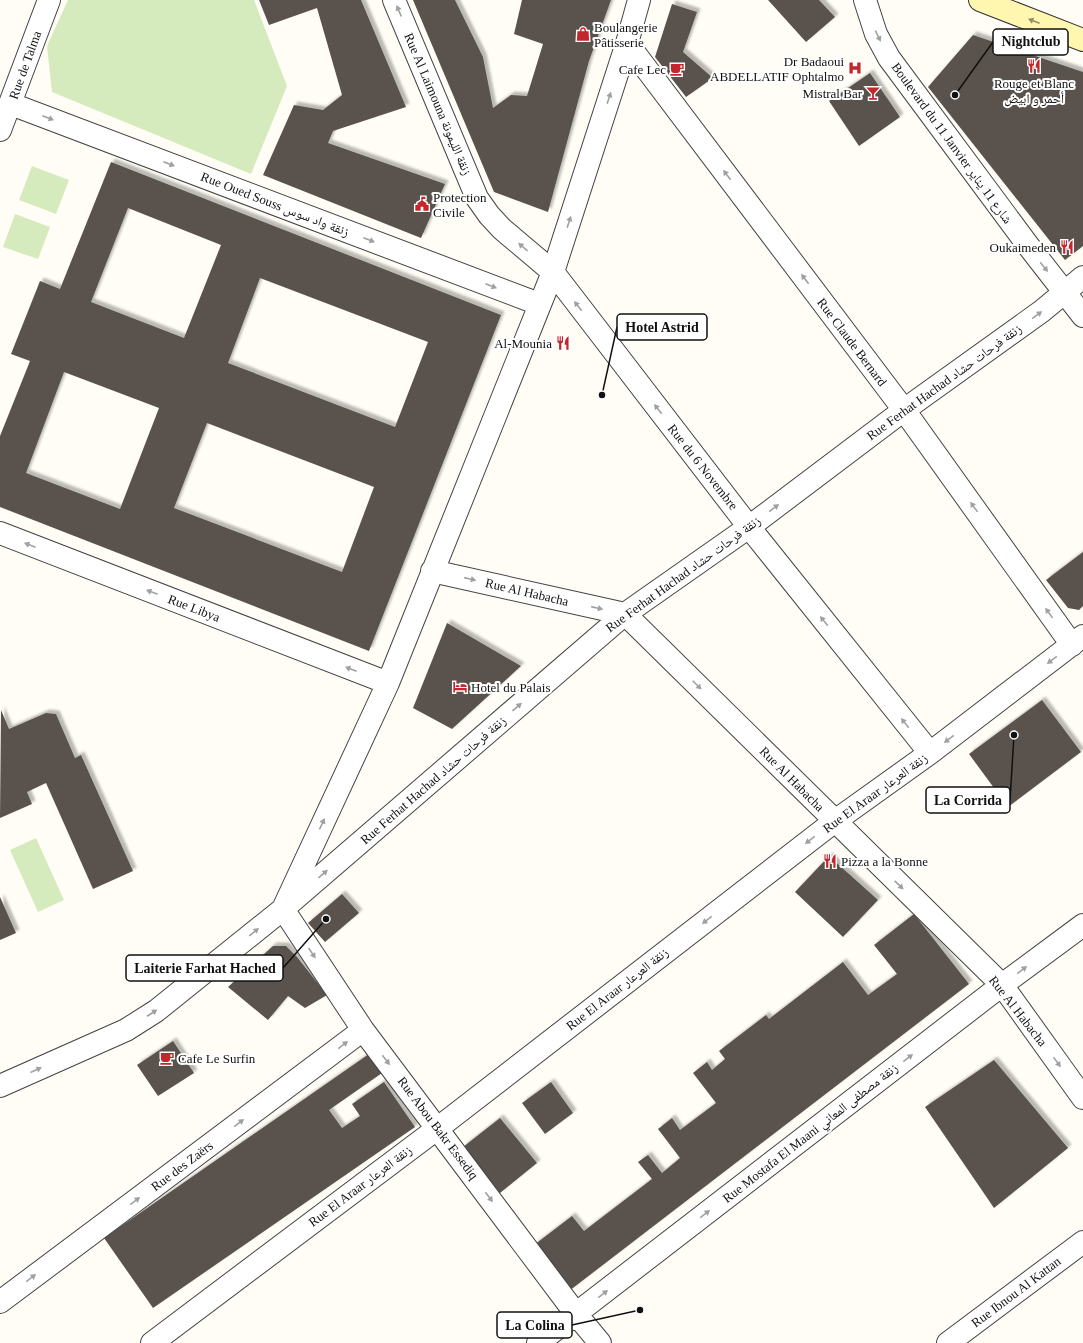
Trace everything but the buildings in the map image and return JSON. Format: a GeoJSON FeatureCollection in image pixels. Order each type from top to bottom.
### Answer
{"type":"FeatureCollection","features":[{"type":"Feature","properties":{"kind":"main road"},"geometry":{"type":"LineString","coordinates":[[980,0],[1012,6],[1083,40]]}},
{"type":"Feature","properties":{"kind":"street","name":"Rue de Talma"},"geometry":{"type":"LineString","coordinates":[[0,130],[49,0]]}},
{"type":"Feature","properties":{"kind":"street","name":"Rue Al Laimouna زنقة الليمونة"},"geometry":{"type":"LineString","coordinates":[[394,0],[477,198],[489,215],[502,229],[553,272]]}},
{"type":"Feature","properties":{"kind":"street"},"geometry":{"type":"LineString","coordinates":[[283,909],[388,683],[553,272],[627,43],[639,0]]}},
{"type":"Feature","properties":{"kind":"street","name":"Boulevard du 11 Janvier شارع 11 يناير"},"geometry":{"type":"LineString","coordinates":[[865,0],[876,34],[889,58],[1030,248],[1083,316]]}},
{"type":"Feature","properties":{"kind":"street","name":"Rue Claude Bernard"},"geometry":{"type":"LineString","coordinates":[[627,43],[1078,641]]}},
{"type":"Feature","properties":{"kind":"street","name":"Rue Oued Souss زنقة واد سوس"},"geometry":{"type":"LineString","coordinates":[[11,104],[539,304]]}},
{"type":"Feature","properties":{"kind":"street","name":"Rue du 6 Novembre"},"geometry":{"type":"LineString","coordinates":[[553,272],[749,527],[930,753]]}},
{"type":"Feature","properties":{"kind":"street","name":"Rue Ferhat Hachad زنقة فرحات حشاد"},"geometry":{"type":"LineString","coordinates":[[0,1086],[126,1030],[156,1011],[283,909],[625,614],[749,527],[904,410],[1042,311],[1083,277]]}},
{"type":"Feature","properties":{"kind":"street","name":"Rue Libya"},"geometry":{"type":"LineString","coordinates":[[0,533],[388,683]]}},
{"type":"Feature","properties":{"kind":"street","name":"Rue Al Habacha"},"geometry":{"type":"LineString","coordinates":[[432,571],[625,614],[1002,985],[1083,1098]]}},
{"type":"Feature","properties":{"kind":"street","name":"Rue El Araar زنقة العرعار"},"geometry":{"type":"LineString","coordinates":[[152,1343],[438,1128],[835,821],[930,753],[1078,641]]}},
{"type":"Feature","properties":{"kind":"street","name":"Rue Abou Bakr Essediq"},"geometry":{"type":"LineString","coordinates":[[283,909],[363,1030],[576,1314],[600,1343]]}},
{"type":"Feature","properties":{"kind":"street","name":"Rue Mostafa El Maani زنقة مصطفى المعاني"},"geometry":{"type":"LineString","coordinates":[[538,1343],[1002,985],[1083,925]]}},
{"type":"Feature","properties":{"kind":"street","name":"Rue des Zaërs"},"geometry":{"type":"LineString","coordinates":[[0,1302],[363,1030]]}},
{"type":"Feature","properties":{"kind":"street","name":"Rue Ibnou Al Kattan"},"geometry":{"type":"LineString","coordinates":[[948,1343],[1083,1242]]}},
{"type":"Feature","properties":{"kind":"green space"},"geometry":{"type":"Polygon","coordinates":[[[68,0],[254,0],[287,86],[251,174],[52,92],[47,46],[68,0]]]}},
{"type":"Feature","properties":{"kind":"green space"},"geometry":{"type":"Polygon","coordinates":[[[32,166],[69,180],[56,214],[19,200],[32,166]]]}},
{"type":"Feature","properties":{"kind":"green space"},"geometry":{"type":"Polygon","coordinates":[[[15,214],[50,227],[38,259],[3,247],[15,214]]]}},
{"type":"Feature","properties":{"kind":"green space"},"geometry":{"type":"Polygon","coordinates":[[[36,838],[64,900],[38,912],[10,850],[36,838]]]}},
{"type":"Feature","properties":{"kind":"place","name":"Boulangerie Pâtisserie"},"geometry":{"type":"Point","coordinates":[583,34]}},
{"type":"Feature","properties":{"kind":"place","name":"Rouge et Blanc أحمر و ابيض"},"geometry":{"type":"Point","coordinates":[1034,66]}},
{"type":"Feature","properties":{"kind":"place","name":"Dr Badaoui ABDELLATIF Ophtalmo"},"geometry":{"type":"Point","coordinates":[855,68]}},
{"type":"Feature","properties":{"kind":"place","name":"Cafe Lec"},"geometry":{"type":"Point","coordinates":[677,69]}},
{"type":"Feature","properties":{"kind":"place","name":"Mistral Bar"},"geometry":{"type":"Point","coordinates":[873,93]}},
{"type":"Feature","properties":{"kind":"place","name":"Nightclub"},"geometry":{"type":"Point","coordinates":[955,95]}},
{"type":"Feature","properties":{"kind":"place","name":"Protection Civile"},"geometry":{"type":"Point","coordinates":[422,204]}},
{"type":"Feature","properties":{"kind":"place","name":"Oukaimeden"},"geometry":{"type":"Point","coordinates":[1067,247]}},
{"type":"Feature","properties":{"kind":"place","name":"Al-Mounia"},"geometry":{"type":"Point","coordinates":[563,343]}},
{"type":"Feature","properties":{"kind":"place","name":"Hotel Astrid"},"geometry":{"type":"Point","coordinates":[602,395]}},
{"type":"Feature","properties":{"kind":"place","name":"Hotel du Palais"},"geometry":{"type":"Point","coordinates":[460,687]}},
{"type":"Feature","properties":{"kind":"place","name":"La Corrida"},"geometry":{"type":"Point","coordinates":[1014,735]}},
{"type":"Feature","properties":{"kind":"place","name":"Pizza a la Bonne"},"geometry":{"type":"Point","coordinates":[830,861]}},
{"type":"Feature","properties":{"kind":"place","name":"Laiterie Farhat Hached"},"geometry":{"type":"Point","coordinates":[326,919]}},
{"type":"Feature","properties":{"kind":"place","name":"Cafe Le Surfin"},"geometry":{"type":"Point","coordinates":[167,1058]}},
{"type":"Feature","properties":{"kind":"place","name":"La Colina"},"geometry":{"type":"Point","coordinates":[640,1310]}}]}
